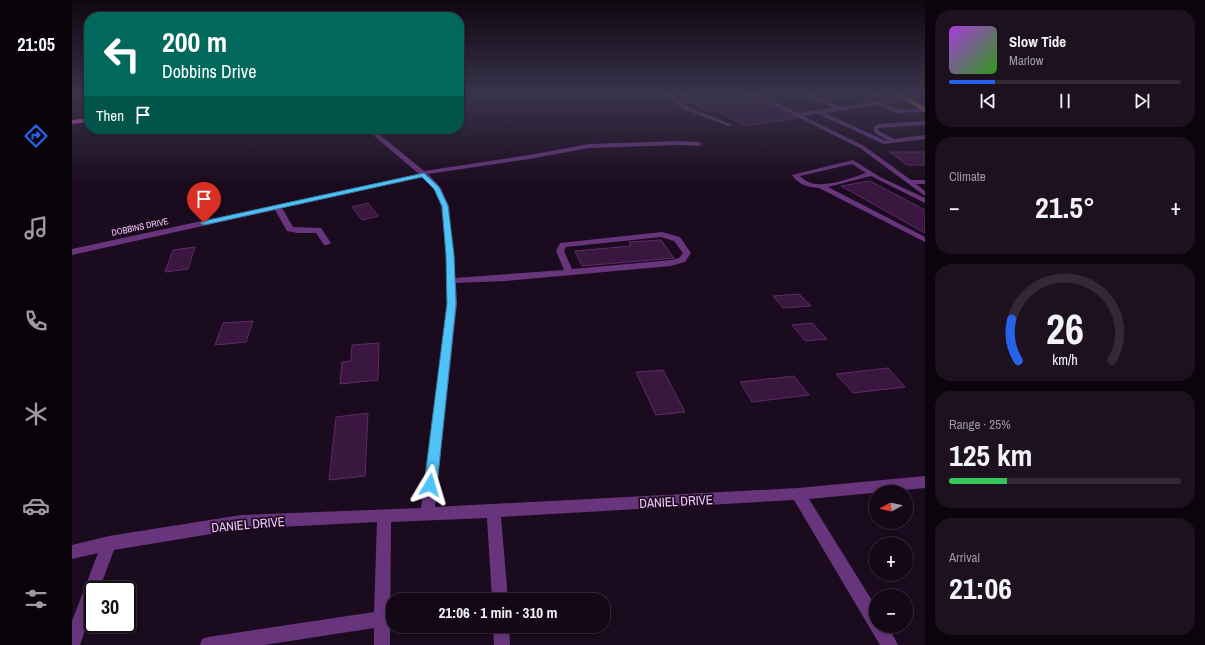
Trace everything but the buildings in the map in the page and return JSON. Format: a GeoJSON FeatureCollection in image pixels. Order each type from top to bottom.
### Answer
{"type":"FeatureCollection","features":[{"type":"Feature","properties":{"kind":"street"},"geometry":{"type":"LineString","coordinates":[[725,124],[730,126]]}},
{"type":"Feature","properties":{"kind":"street"},"geometry":{"type":"LineString","coordinates":[[814,124],[859,146],[925,194]]}},
{"type":"Feature","properties":{"kind":"street"},"geometry":{"type":"LineString","coordinates":[[845,124],[884,142]]}},
{"type":"Feature","properties":{"kind":"street"},"geometry":{"type":"LineString","coordinates":[[898,140],[877,132],[876,128],[878,126],[907,124]]}},
{"type":"Feature","properties":{"kind":"street"},"geometry":{"type":"LineString","coordinates":[[375,134],[423,174],[437,188],[445,206],[450,255],[452,304],[427,515]]}},
{"type":"Feature","properties":{"kind":"street"},"geometry":{"type":"LineString","coordinates":[[859,146],[925,137]]}},
{"type":"Feature","properties":{"kind":"street","name":"DOBBINS DRIVE"},"geometry":{"type":"LineString","coordinates":[[72,252],[423,174],[529,157],[585,146],[680,143],[699,144]]}},
{"type":"Feature","properties":{"kind":"street"},"geometry":{"type":"LineString","coordinates":[[925,201],[871,174],[853,162],[795,175],[798,180],[810,185],[822,187],[925,240]]}},
{"type":"Feature","properties":{"kind":"street"},"geometry":{"type":"LineString","coordinates":[[822,187],[871,174]]}},
{"type":"Feature","properties":{"kind":"street"},"geometry":{"type":"LineString","coordinates":[[909,182],[925,182]]}},
{"type":"Feature","properties":{"kind":"street"},"geometry":{"type":"LineString","coordinates":[[277,207],[290,229],[297,231],[318,230],[327,243]]}},
{"type":"Feature","properties":{"kind":"street"},"geometry":{"type":"LineString","coordinates":[[451,281],[506,278],[671,263],[682,260],[687,253],[677,239],[662,234],[563,245],[560,251],[568,272]]}},
{"type":"Feature","properties":{"kind":"street","name":"DANIEL DRIVE"},"geometry":{"type":"LineString","coordinates":[[72,552],[109,543],[241,522],[427,515],[798,494],[925,482]]}},
{"type":"Feature","properties":{"kind":"street"},"geometry":{"type":"LineString","coordinates":[[798,494],[869,611]]}},
{"type":"Feature","properties":{"kind":"street"},"geometry":{"type":"LineString","coordinates":[[494,511],[500,593]]}},
{"type":"Feature","properties":{"kind":"street"},"geometry":{"type":"LineString","coordinates":[[382,645],[384,517]]}},
{"type":"Feature","properties":{"kind":"street"},"geometry":{"type":"LineString","coordinates":[[72,643],[109,543]]}},
{"type":"Feature","properties":{"kind":"street"},"geometry":{"type":"LineString","coordinates":[[208,645],[268,640],[382,619]]}},
{"type":"Feature","properties":{"kind":"street"},"geometry":{"type":"LineString","coordinates":[[501,633],[502,645]]}},
{"type":"Feature","properties":{"kind":"street"},"geometry":{"type":"LineString","coordinates":[[882,633],[890,645]]}},
{"type":"Feature","properties":{"kind":"route"},"geometry":{"type":"LineString","coordinates":[[204,223],[424,175],[437,188],[445,206],[450,255],[452,304],[430,485]]}}]}
